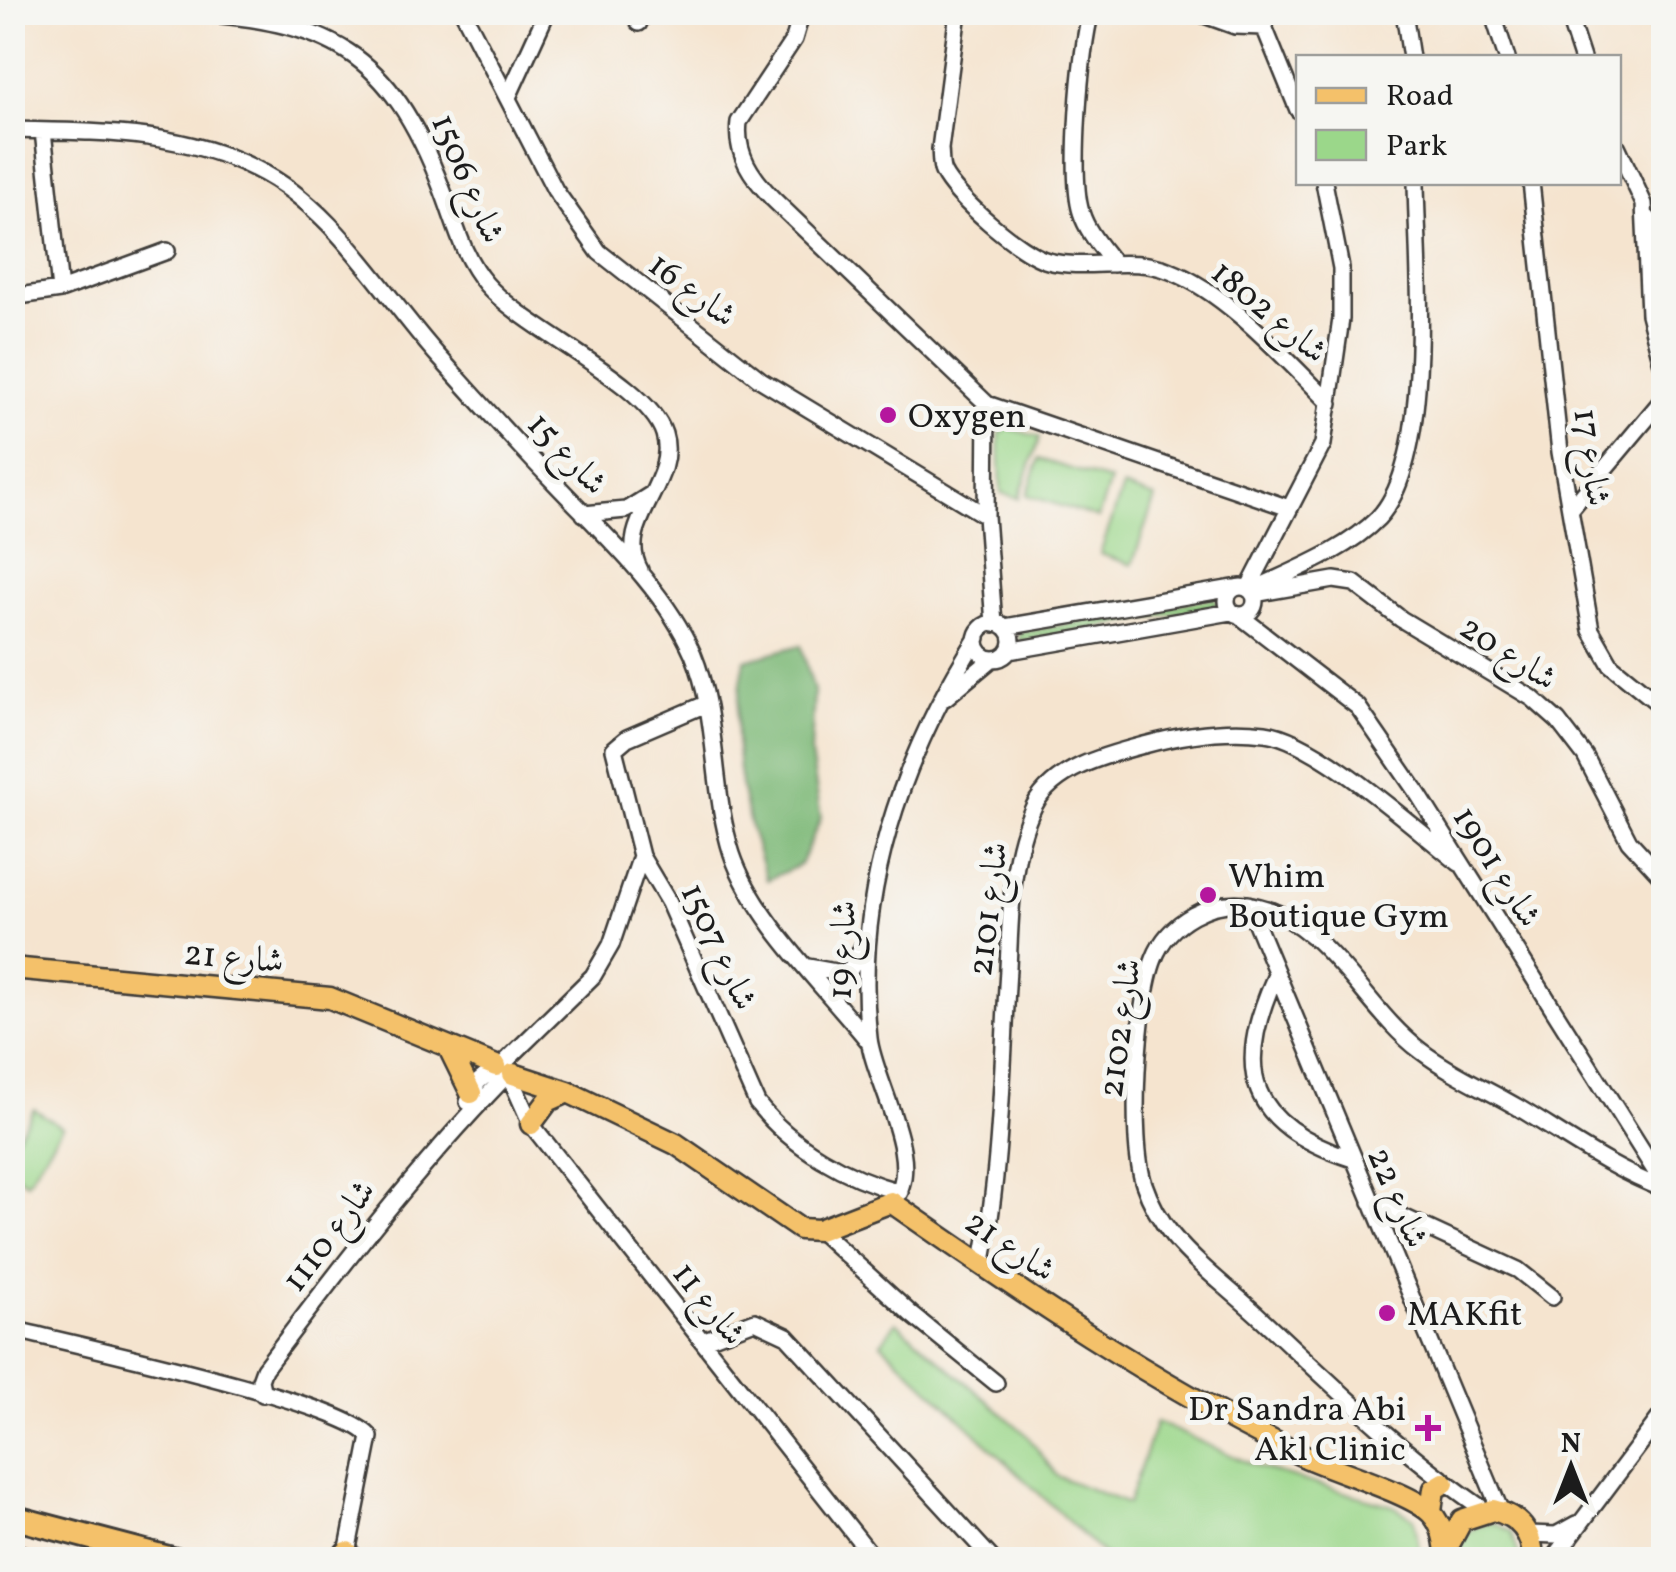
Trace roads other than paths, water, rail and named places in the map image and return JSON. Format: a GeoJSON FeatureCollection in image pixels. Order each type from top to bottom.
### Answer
{"type":"FeatureCollection","features":[{"type":"Feature","properties":{"kind":"highway"},"geometry":{"type":"LineString","coordinates":[[12,1517],[176,1560]]}},
{"type":"Feature","properties":{"kind":"highway"},"geometry":{"type":"LineString","coordinates":[[12,1555],[28,1560]]}},
{"type":"Feature","properties":{"kind":"main road","name":"شارع 21"},"geometry":{"type":"LineString","coordinates":[[12,968],[330,998],[504,1071],[568,1092],[676,1144],[800,1229],[820,1230]]}},
{"type":"Feature","properties":{"kind":"main road"},"geometry":{"type":"LineString","coordinates":[[450,1048],[471,1093]]}},
{"type":"Feature","properties":{"kind":"main road"},"geometry":{"type":"LineString","coordinates":[[531,1124],[548,1100],[568,1092]]}},
{"type":"Feature","properties":{"kind":"main road","name":"شارع 21"},"geometry":{"type":"LineString","coordinates":[[896,1197],[982,1266],[1092,1339],[1241,1425],[1431,1512]]}},
{"type":"Feature","properties":{"kind":"main road"},"geometry":{"type":"LineString","coordinates":[[820,1230],[896,1197]]}},
{"type":"Feature","properties":{"kind":"main road"},"geometry":{"type":"LineString","coordinates":[[1444,1483],[1434,1489],[1431,1512],[1443,1532],[1446,1557]]}},
{"type":"Feature","properties":{"kind":"main road"},"geometry":{"type":"LineString","coordinates":[[1446,1557],[1453,1530],[1473,1514],[1493,1511],[1528,1534],[1533,1560]]}},
{"type":"Feature","properties":{"kind":"street","name":"شارع 1506"},"geometry":{"type":"LineString","coordinates":[[184,12],[270,20],[331,42],[385,79],[415,122],[465,254],[487,285],[530,323],[626,388],[653,414],[664,432],[665,453],[632,546],[650,587]]}},
{"type":"Feature","properties":{"kind":"street","name":"شارع 16"},"geometry":{"type":"LineString","coordinates":[[463,12],[555,190],[578,226],[623,273],[761,380],[986,516]]}},
{"type":"Feature","properties":{"kind":"street"},"geometry":{"type":"LineString","coordinates":[[509,96],[547,12]]}},
{"type":"Feature","properties":{"kind":"street"},"geometry":{"type":"LineString","coordinates":[[802,12],[794,39],[742,112],[738,135],[745,164],[773,200],[987,404],[1289,508]]}},
{"type":"Feature","properties":{"kind":"street","name":"شارع 1802"},"geometry":{"type":"LineString","coordinates":[[958,12],[940,133],[942,170],[963,197],[1046,260],[1139,263],[1170,271],[1206,290],[1330,403]]}},
{"type":"Feature","properties":{"kind":"street"},"geometry":{"type":"LineString","coordinates":[[1091,12],[1082,60],[1078,200],[1088,228],[1114,264]]}},
{"type":"Feature","properties":{"kind":"street"},"geometry":{"type":"LineString","coordinates":[[1196,12],[1234,26],[1261,20],[1296,105]]}},
{"type":"Feature","properties":{"kind":"street"},"geometry":{"type":"LineString","coordinates":[[1404,12],[1411,55]]}},
{"type":"Feature","properties":{"kind":"street"},"geometry":{"type":"LineString","coordinates":[[1492,12],[1506,55]]}},
{"type":"Feature","properties":{"kind":"street"},"geometry":{"type":"LineString","coordinates":[[1566,12],[1581,55]]}},
{"type":"Feature","properties":{"kind":"street","name":"شارع 15"},"geometry":{"type":"LineString","coordinates":[[12,130],[143,135],[192,144],[270,177],[338,236],[402,316],[650,587],[691,651],[706,704],[732,854],[749,892],[869,1042]]}},
{"type":"Feature","properties":{"kind":"street"},"geometry":{"type":"LineString","coordinates":[[43,131],[60,290]]}},
{"type":"Feature","properties":{"kind":"street"},"geometry":{"type":"LineString","coordinates":[[1621,154],[1639,191],[1645,215],[1649,314],[1664,371]]}},
{"type":"Feature","properties":{"kind":"street"},"geometry":{"type":"LineString","coordinates":[[938,704],[992,659],[1009,651],[1252,610],[1246,590],[1323,444],[1342,319],[1341,268],[1325,185]]}},
{"type":"Feature","properties":{"kind":"street"},"geometry":{"type":"LineString","coordinates":[[1236,614],[1226,600],[1365,528],[1392,498],[1402,467],[1420,370],[1416,185]]}},
{"type":"Feature","properties":{"kind":"street","name":"شارع 17"},"geometry":{"type":"LineString","coordinates":[[1531,185],[1580,586],[1598,648],[1610,665],[1664,708]]}},
{"type":"Feature","properties":{"kind":"street"},"geometry":{"type":"LineString","coordinates":[[1645,215],[1657,229],[1664,256]]}},
{"type":"Feature","properties":{"kind":"street"},"geometry":{"type":"LineString","coordinates":[[12,297],[60,290],[168,251]]}},
{"type":"Feature","properties":{"kind":"street"},"geometry":{"type":"LineString","coordinates":[[1570,510],[1664,398]]}},
{"type":"Feature","properties":{"kind":"street"},"geometry":{"type":"LineString","coordinates":[[987,404],[986,516],[999,626],[1012,641],[1009,651]]}},
{"type":"Feature","properties":{"kind":"street"},"geometry":{"type":"LineString","coordinates":[[584,514],[626,510],[653,493]]}},
{"type":"Feature","properties":{"kind":"street","name":"شارع 20"},"geometry":{"type":"LineString","coordinates":[[999,626],[1246,590],[1334,580],[1354,583],[1418,629],[1532,698],[1565,728],[1585,756],[1629,841],[1664,879]]}},
{"type":"Feature","properties":{"kind":"street","name":"شارع 1901"},"geometry":{"type":"LineString","coordinates":[[1236,614],[1358,707],[1664,1187]]}},
{"type":"Feature","properties":{"kind":"street"},"geometry":{"type":"LineString","coordinates":[[992,659],[978,649],[977,638],[983,628],[999,626]]}},
{"type":"Feature","properties":{"kind":"street","name":"شارع 19"},"geometry":{"type":"LineString","coordinates":[[896,1197],[903,1173],[898,1134],[869,1042],[865,942],[882,852],[938,704],[977,638]]}},
{"type":"Feature","properties":{"kind":"street","name":"شارع 1507"},"geometry":{"type":"LineString","coordinates":[[706,704],[640,732],[614,750],[641,856],[676,920],[757,1103],[774,1125],[806,1148],[896,1197]]}},
{"type":"Feature","properties":{"kind":"street","name":"شارع 2101"},"geometry":{"type":"LineString","coordinates":[[982,1266],[998,1143],[1015,873],[1035,805],[1058,781],[1089,762],[1148,744],[1217,732],[1268,733],[1314,754],[1459,863]]}},
{"type":"Feature","properties":{"kind":"street"},"geometry":{"type":"LineString","coordinates":[[461,1119],[471,1093],[504,1071],[593,976],[618,928],[641,856]]}},
{"type":"Feature","properties":{"kind":"street"},"geometry":{"type":"LineString","coordinates":[[1248,904],[1301,926],[1420,1050],[1596,1158],[1664,1187]]}},
{"type":"Feature","properties":{"kind":"street","name":"شارع 22"},"geometry":{"type":"LineString","coordinates":[[1248,904],[1493,1511]]}},
{"type":"Feature","properties":{"kind":"street","name":"شارع 2102"},"geometry":{"type":"LineString","coordinates":[[1248,904],[1204,910],[1175,927],[1155,955],[1147,989],[1134,1138],[1144,1184],[1174,1237],[1444,1483],[1493,1511]]}},
{"type":"Feature","properties":{"kind":"street"},"geometry":{"type":"LineString","coordinates":[[808,966],[842,973],[850,970],[865,942]]}},
{"type":"Feature","properties":{"kind":"street"},"geometry":{"type":"LineString","coordinates":[[1275,976],[1256,1023],[1253,1063],[1257,1088],[1285,1129],[1350,1158]]}},
{"type":"Feature","properties":{"kind":"street","name":"شارع 1110"},"geometry":{"type":"LineString","coordinates":[[263,1394],[260,1380],[264,1369],[406,1182],[504,1071]]}},
{"type":"Feature","properties":{"kind":"street","name":"شارع 11"},"geometry":{"type":"LineString","coordinates":[[504,1071],[531,1124],[875,1560]]}},
{"type":"Feature","properties":{"kind":"street"},"geometry":{"type":"LineString","coordinates":[[1371,1202],[1518,1270],[1552,1298]]}},
{"type":"Feature","properties":{"kind":"street"},"geometry":{"type":"LineString","coordinates":[[820,1230],[911,1314],[996,1383]]}},
{"type":"Feature","properties":{"kind":"street"},"geometry":{"type":"LineString","coordinates":[[702,1341],[755,1321],[788,1336],[985,1557]]}},
{"type":"Feature","properties":{"kind":"street"},"geometry":{"type":"LineString","coordinates":[[12,1329],[263,1394],[358,1424],[370,1437],[345,1557]]}},
{"type":"Feature","properties":{"kind":"street"},"geometry":{"type":"LineString","coordinates":[[1553,1560],[1664,1412]]}},
{"type":"Feature","properties":{"kind":"street"},"geometry":{"type":"LineString","coordinates":[[1528,1534],[1556,1535],[1588,1516]]}},
{"type":"Feature","properties":{"kind":"waterway"},"geometry":{"type":"LineString","coordinates":[[1658,12],[1664,31]]}},
{"type":"Feature","properties":{"kind":"place","name":"Oxygen"},"geometry":{"type":"Point","coordinates":[888,415]}},
{"type":"Feature","properties":{"kind":"place","name":"Whim Boutique Gym"},"geometry":{"type":"Point","coordinates":[1208,895]}},
{"type":"Feature","properties":{"kind":"place","name":"MAKfit"},"geometry":{"type":"Point","coordinates":[1387,1313]}},
{"type":"Feature","properties":{"kind":"place","name":"Dr Sandra Abi Akl Clinic"},"geometry":{"type":"Point","coordinates":[1428,1428]}}]}
